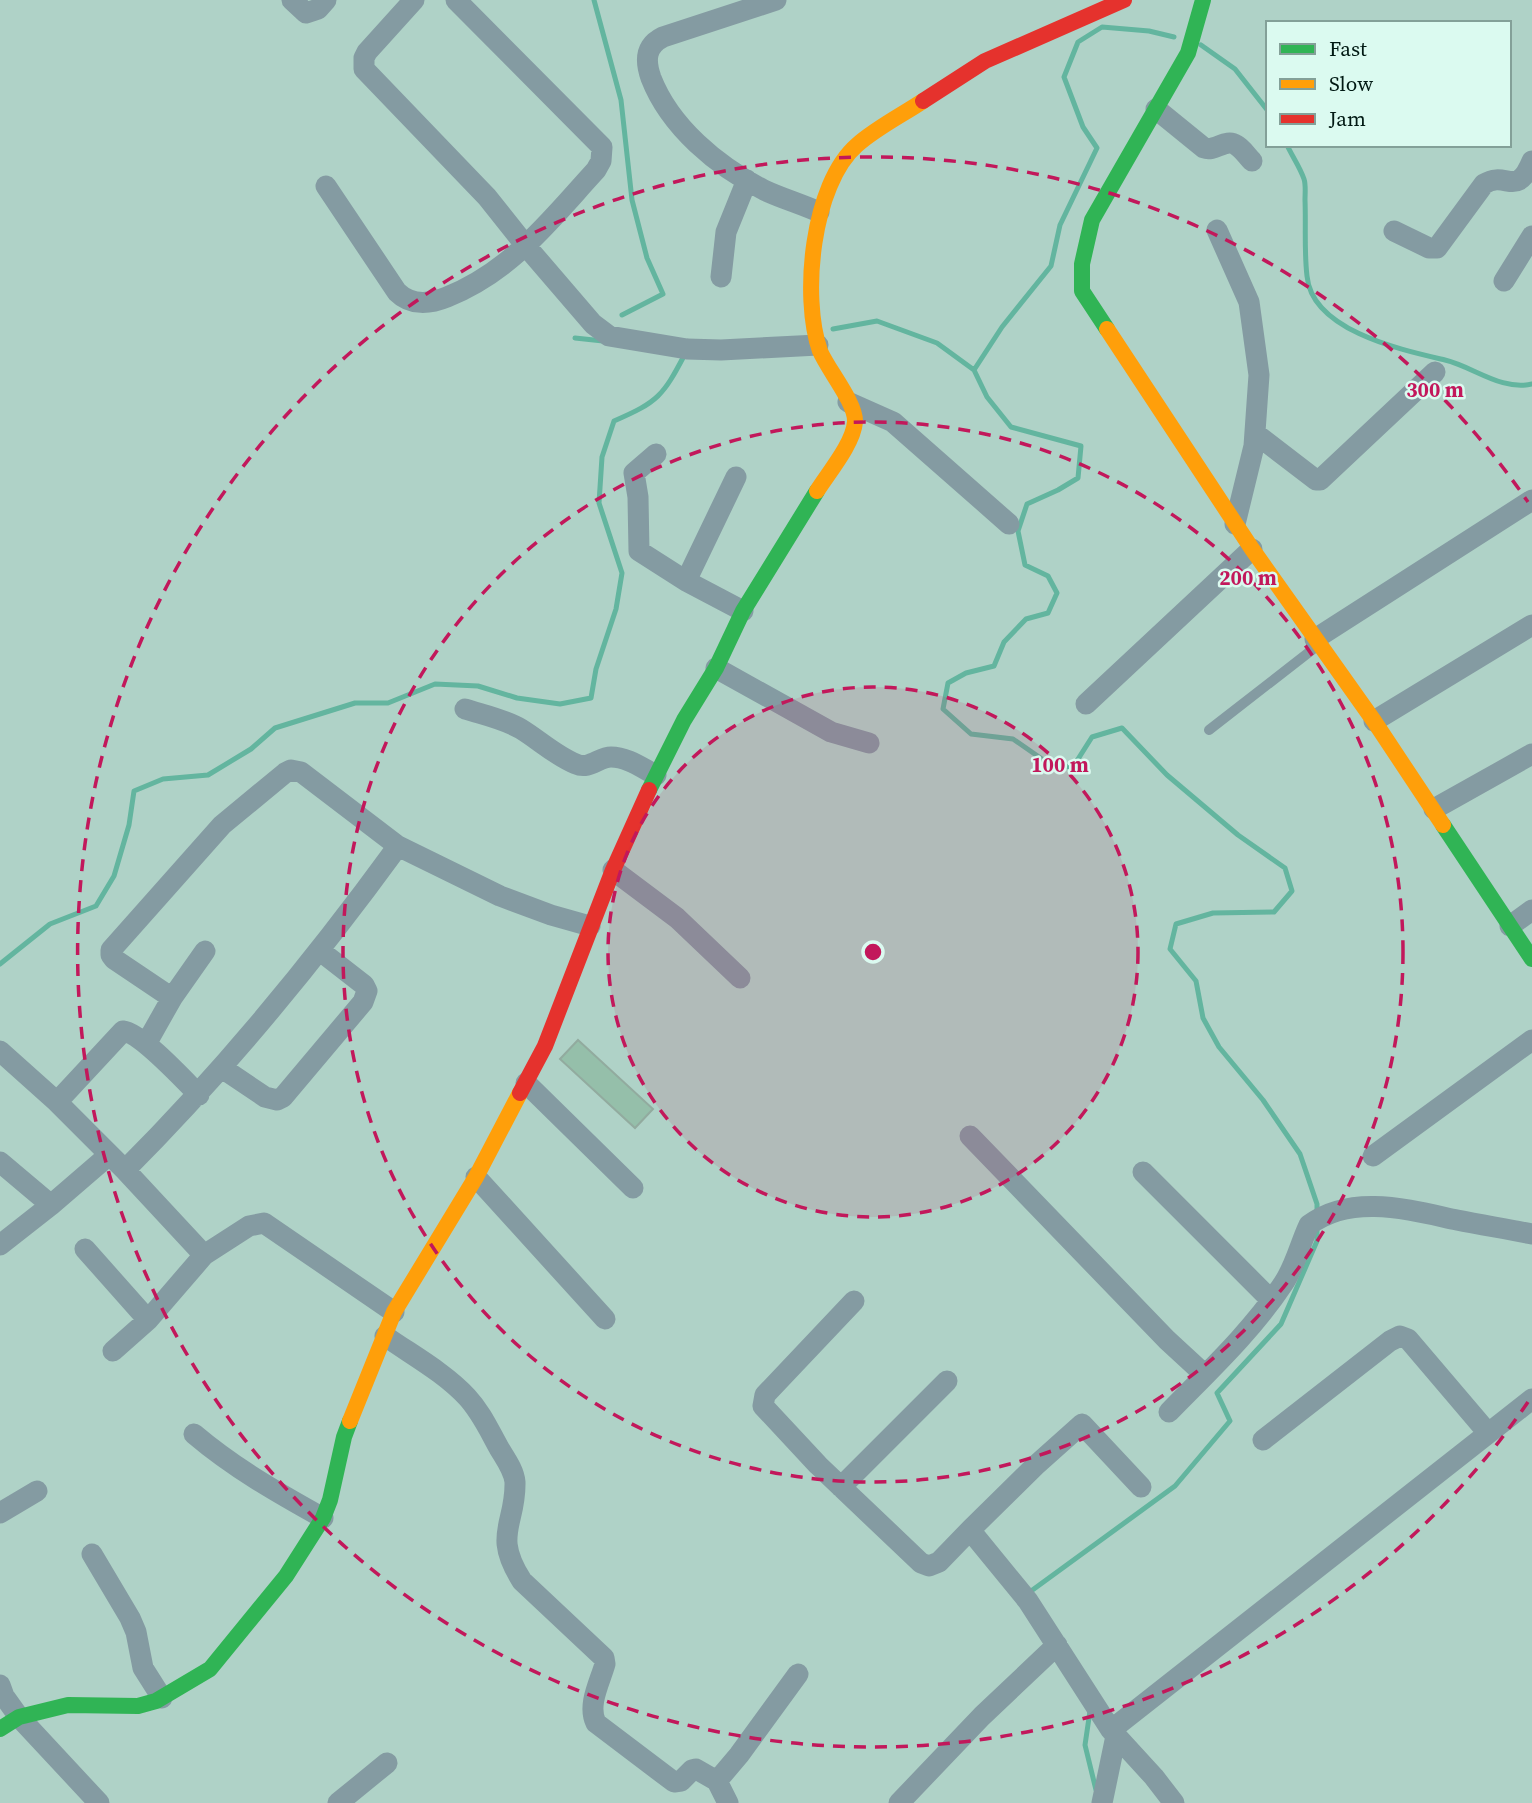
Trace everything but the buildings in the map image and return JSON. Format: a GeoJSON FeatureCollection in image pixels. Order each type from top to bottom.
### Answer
{"type":"FeatureCollection","features":[{"type":"Feature","properties":{"kind":"street"},"geometry":{"type":"LineString","coordinates":[[292,0],[306,13],[318,9],[326,0]]}},
{"type":"Feature","properties":{"kind":"street"},"geometry":{"type":"LineString","coordinates":[[326,186],[397,292],[406,300],[425,303],[469,288],[498,271],[526,246],[596,170],[601,161],[602,147],[456,0]]}},
{"type":"Feature","properties":{"kind":"street"},"geometry":{"type":"LineString","coordinates":[[776,0],[663,37],[650,47],[646,64],[660,99],[699,146],[766,191],[819,212]]}},
{"type":"Feature","properties":{"kind":"street"},"geometry":{"type":"LineString","coordinates":[[0,1729],[19,1717],[68,1705],[126,1707],[162,1698],[210,1669],[286,1576],[323,1518],[330,1500],[344,1437],[394,1312],[477,1177],[545,1046],[590,926],[656,775],[684,720],[716,668],[743,611],[853,434],[855,418],[818,345],[812,279],[819,212],[824,193],[842,162],[856,145],[985,61],[1124,0]]}},
{"type":"Feature","properties":{"kind":"street"},"geometry":{"type":"LineString","coordinates":[[1203,0],[1188,52],[1093,220],[1083,249],[1080,276],[1082,291],[1235,524],[1374,721],[1532,959]]}},
{"type":"Feature","properties":{"kind":"street"},"geometry":{"type":"LineString","coordinates":[[406,3],[363,58],[364,69],[487,197],[593,324],[609,336],[687,349],[818,345]]}},
{"type":"Feature","properties":{"kind":"street"},"geometry":{"type":"LineString","coordinates":[[1156,109],[1206,149],[1212,150],[1228,143],[1235,144],[1252,161]]}},
{"type":"Feature","properties":{"kind":"street"},"geometry":{"type":"LineString","coordinates":[[1394,231],[1429,248],[1437,248],[1484,184],[1492,180],[1522,180],[1532,161]]}},
{"type":"Feature","properties":{"kind":"street"},"geometry":{"type":"LineString","coordinates":[[721,277],[726,232],[747,180]]}},
{"type":"Feature","properties":{"kind":"street"},"geometry":{"type":"LineString","coordinates":[[1217,230],[1247,295],[1259,376],[1256,434],[1235,524]]}},
{"type":"Feature","properties":{"kind":"street"},"geometry":{"type":"LineString","coordinates":[[1504,281],[1532,236]]}},
{"type":"Feature","properties":{"kind":"street"},"geometry":{"type":"LineString","coordinates":[[1256,434],[1312,477],[1320,480],[1435,372]]}},
{"type":"Feature","properties":{"kind":"street"},"geometry":{"type":"LineString","coordinates":[[848,402],[893,422],[1009,524]]}},
{"type":"Feature","properties":{"kind":"street"},"geometry":{"type":"LineString","coordinates":[[656,454],[634,473],[638,497],[638,548],[644,555],[686,581],[743,611]]}},
{"type":"Feature","properties":{"kind":"street"},"geometry":{"type":"LineString","coordinates":[[686,581],[736,477]]}},
{"type":"Feature","properties":{"kind":"street"},"geometry":{"type":"LineString","coordinates":[[1317,642],[1532,500]]}},
{"type":"Feature","properties":{"kind":"street"},"geometry":{"type":"LineString","coordinates":[[1086,704],[1252,549]]}},
{"type":"Feature","properties":{"kind":"street"},"geometry":{"type":"LineString","coordinates":[[1374,721],[1532,625]]}},
{"type":"Feature","properties":{"kind":"street"},"geometry":{"type":"LineString","coordinates":[[716,668],[831,732],[869,743]]}},
{"type":"Feature","properties":{"kind":"street"},"geometry":{"type":"LineString","coordinates":[[465,709],[520,728],[576,765],[587,766],[607,757],[615,757],[628,760],[656,775]]}},
{"type":"Feature","properties":{"kind":"street"},"geometry":{"type":"LineString","coordinates":[[1434,809],[1532,754]]}},
{"type":"Feature","properties":{"kind":"street"},"geometry":{"type":"LineString","coordinates":[[172,998],[114,959],[111,950],[222,825],[285,773],[291,771],[301,772],[398,846],[500,896],[590,926]]}},
{"type":"Feature","properties":{"kind":"street"},"geometry":{"type":"LineString","coordinates":[[125,1170],[222,1068],[319,950],[398,846]]}},
{"type":"Feature","properties":{"kind":"street"},"geometry":{"type":"LineString","coordinates":[[613,870],[677,918],[740,978]]}},
{"type":"Feature","properties":{"kind":"street"},"geometry":{"type":"LineString","coordinates":[[1510,926],[1532,910]]}},
{"type":"Feature","properties":{"kind":"street"},"geometry":{"type":"LineString","coordinates":[[222,1068],[265,1097],[277,1100],[283,1097],[363,1002],[367,991],[364,985],[319,950]]}},
{"type":"Feature","properties":{"kind":"street"},"geometry":{"type":"LineString","coordinates":[[146,1044],[172,998],[205,951]]}},
{"type":"Feature","properties":{"kind":"street"},"geometry":{"type":"LineString","coordinates":[[57,1102],[120,1032],[129,1032],[146,1044],[199,1095]]}},
{"type":"Feature","properties":{"kind":"street"},"geometry":{"type":"LineString","coordinates":[[1373,1156],[1532,1040]]}},
{"type":"Feature","properties":{"kind":"street"},"geometry":{"type":"LineString","coordinates":[[0,1051],[57,1102],[204,1255]]}},
{"type":"Feature","properties":{"kind":"street"},"geometry":{"type":"LineString","coordinates":[[526,1083],[633,1188]]}},
{"type":"Feature","properties":{"kind":"street"},"geometry":{"type":"LineString","coordinates":[[971,1136],[1167,1340],[1205,1375]]}},
{"type":"Feature","properties":{"kind":"street"},"geometry":{"type":"LineString","coordinates":[[0,1245],[109,1155]]}},
{"type":"Feature","properties":{"kind":"street"},"geometry":{"type":"LineString","coordinates":[[0,1162],[51,1205]]}},
{"type":"Feature","properties":{"kind":"street"},"geometry":{"type":"LineString","coordinates":[[1143,1172],[1271,1300]]}},
{"type":"Feature","properties":{"kind":"street"},"geometry":{"type":"LineString","coordinates":[[477,1177],[605,1319]]}},
{"type":"Feature","properties":{"kind":"street"},"geometry":{"type":"LineString","coordinates":[[1169,1412],[1271,1300],[1285,1282],[1309,1225],[1321,1219],[1356,1208],[1394,1206],[1532,1234]]}},
{"type":"Feature","properties":{"kind":"street"},"geometry":{"type":"LineString","coordinates":[[113,1351],[148,1320],[204,1255],[249,1226],[264,1223],[394,1312]]}},
{"type":"Feature","properties":{"kind":"street"},"geometry":{"type":"LineString","coordinates":[[85,1249],[148,1320]]}},
{"type":"Feature","properties":{"kind":"street"},"geometry":{"type":"LineString","coordinates":[[854,1301],[765,1395],[762,1403],[841,1487],[925,1565],[939,1562],[1080,1424],[1087,1426],[1141,1487]]}},
{"type":"Feature","properties":{"kind":"street"},"geometry":{"type":"LineString","coordinates":[[385,1335],[455,1385],[479,1412],[510,1467],[515,1479],[506,1544],[522,1581],[604,1658],[605,1664],[593,1706],[596,1723],[674,1782],[681,1782],[696,1769],[718,1781],[728,1803]]}},
{"type":"Feature","properties":{"kind":"street"},"geometry":{"type":"LineString","coordinates":[[1263,1440],[1400,1336],[1408,1339],[1488,1433]]}},
{"type":"Feature","properties":{"kind":"street"},"geometry":{"type":"LineString","coordinates":[[841,1487],[947,1381]]}},
{"type":"Feature","properties":{"kind":"street"},"geometry":{"type":"LineString","coordinates":[[1103,1797],[1113,1733],[1532,1399]]}},
{"type":"Feature","properties":{"kind":"street"},"geometry":{"type":"LineString","coordinates":[[194,1434],[222,1457],[267,1487],[323,1518]]}},
{"type":"Feature","properties":{"kind":"street"},"geometry":{"type":"LineString","coordinates":[[0,1513],[37,1491]]}},
{"type":"Feature","properties":{"kind":"street"},"geometry":{"type":"LineString","coordinates":[[970,1530],[1025,1598],[1113,1733],[1174,1803]]}},
{"type":"Feature","properties":{"kind":"street"},"geometry":{"type":"LineString","coordinates":[[92,1554],[130,1618],[136,1632],[143,1668],[162,1698]]}},
{"type":"Feature","properties":{"kind":"street"},"geometry":{"type":"LineString","coordinates":[[899,1803],[982,1716],[1056,1646]]}},
{"type":"Feature","properties":{"kind":"street"},"geometry":{"type":"LineString","coordinates":[[718,1781],[798,1674]]}},
{"type":"Feature","properties":{"kind":"street"},"geometry":{"type":"LineString","coordinates":[[0,1685],[4,1696],[19,1717],[99,1803]]}},
{"type":"Feature","properties":{"kind":"street"},"geometry":{"type":"LineString","coordinates":[[338,1803],[387,1763]]}},
{"type":"Feature","properties":{"kind":"lane"},"geometry":{"type":"LineString","coordinates":[[1209,730],[1317,642]]}},
{"type":"Feature","properties":{"kind":"waterway"},"geometry":{"type":"LineString","coordinates":[[594,0],[621,100],[632,200],[647,258],[663,294],[622,315]]}},
{"type":"Feature","properties":{"kind":"waterway"},"geometry":{"type":"LineString","coordinates":[[974,370],[1002,327],[1051,266],[1060,225],[1097,148],[1083,127],[1064,77],[1078,42],[1102,27],[1149,31],[1174,37]]}},
{"type":"Feature","properties":{"kind":"waterway"},"geometry":{"type":"LineString","coordinates":[[1201,45],[1235,69],[1266,108]]}},
{"type":"Feature","properties":{"kind":"waterway"},"geometry":{"type":"LineString","coordinates":[[1288,147],[1305,184],[1307,276],[1313,295],[1325,311],[1342,324],[1384,344],[1456,363],[1509,384],[1532,384]]}},
{"type":"Feature","properties":{"kind":"waterway"},"geometry":{"type":"LineString","coordinates":[[833,329],[877,321],[937,343],[974,370],[987,397],[1011,427],[1081,446],[1078,478],[1027,504],[1018,531],[1025,565],[1048,576],[1057,593],[1048,613],[1026,619],[1004,642],[994,666],[966,673],[948,683],[943,709],[971,734],[1013,739],[1052,766],[1073,767],[1092,737],[1122,728],[1167,775],[1238,835],[1285,868],[1292,891],[1274,912],[1213,913],[1176,924],[1170,949],[1196,981],[1203,1018],[1219,1047],[1263,1100],[1300,1154],[1317,1204],[1317,1214]]}},
{"type":"Feature","properties":{"kind":"waterway"},"geometry":{"type":"LineString","coordinates":[[575,338],[603,341]]}},
{"type":"Feature","properties":{"kind":"waterway"},"geometry":{"type":"LineString","coordinates":[[0,964],[50,924],[96,906],[114,876],[129,825],[134,791],[163,779],[208,775],[251,749],[275,728],[355,703],[388,703],[435,684],[478,686],[517,698],[560,704],[591,698],[596,669],[616,609],[622,573],[599,503],[602,457],[614,421],[650,403],[658,396],[671,380],[685,354]]}},
{"type":"Feature","properties":{"kind":"waterway"},"geometry":{"type":"LineString","coordinates":[[1027,1594],[1175,1486],[1230,1421],[1217,1393],[1281,1324],[1317,1241],[1317,1227]]}},
{"type":"Feature","properties":{"kind":"waterway"},"geometry":{"type":"LineString","coordinates":[[1090,1711],[1085,1745],[1096,1790]]}},
{"type":"Feature","properties":{"kind":"traffic: fast"},"geometry":{"type":"LineString","coordinates":[[1107,329],[1082,291],[1082,264],[1092,220],[1188,53],[1203,0]]}},
{"type":"Feature","properties":{"kind":"traffic: fast"},"geometry":{"type":"LineString","coordinates":[[649,790],[684,720],[716,668],[743,611],[817,491]]}},
{"type":"Feature","properties":{"kind":"traffic: fast"},"geometry":{"type":"LineString","coordinates":[[1443,825],[1532,959]]}},
{"type":"Feature","properties":{"kind":"traffic: fast"},"geometry":{"type":"LineString","coordinates":[[0,1729],[19,1717],[68,1705],[138,1706],[156,1701],[210,1669],[286,1576],[323,1518],[350,1421]]}},
{"type":"Feature","properties":{"kind":"traffic: slow"},"geometry":{"type":"LineString","coordinates":[[817,491],[850,439],[855,422],[851,406],[820,351],[814,328],[811,272],[821,213],[830,186],[842,163],[857,145],[923,101]]}},
{"type":"Feature","properties":{"kind":"traffic: slow"},"geometry":{"type":"LineString","coordinates":[[1107,329],[1252,549],[1374,721],[1443,825]]}},
{"type":"Feature","properties":{"kind":"traffic: slow"},"geometry":{"type":"LineString","coordinates":[[350,1421],[394,1312],[476,1177],[520,1093]]}},
{"type":"Feature","properties":{"kind":"traffic: jam"},"geometry":{"type":"LineString","coordinates":[[923,101],[985,61],[1124,0]]}},
{"type":"Feature","properties":{"kind":"traffic: jam"},"geometry":{"type":"LineString","coordinates":[[520,1093],[545,1046],[613,870],[649,790]]}}]}
